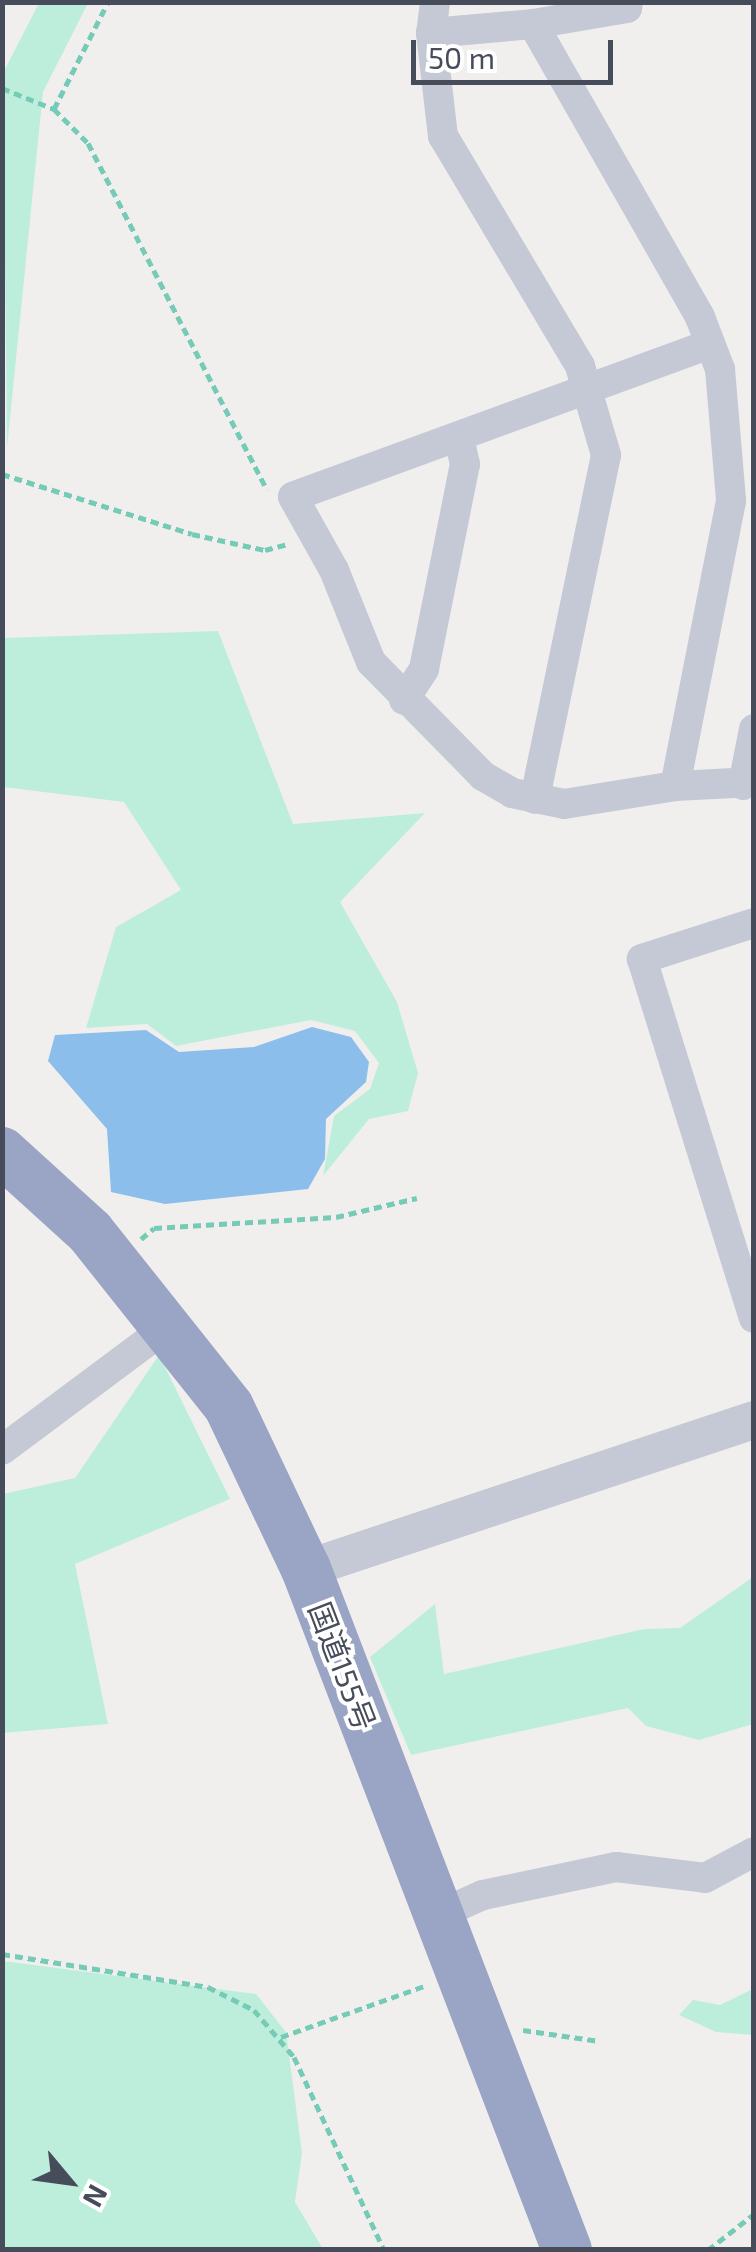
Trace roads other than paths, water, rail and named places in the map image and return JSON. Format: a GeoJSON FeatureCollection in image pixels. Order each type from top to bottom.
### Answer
{"type":"FeatureCollection","features":[{"type":"Feature","properties":{"kind":"highway","name":"国道155号"},"geometry":{"type":"LineString","coordinates":[[2,1152],[115,1261],[170,1325],[229,1407],[306,1569],[567,2250]]}},
{"type":"Feature","properties":{"kind":"street"},"geometry":{"type":"LineString","coordinates":[[435,2],[431,33],[444,136],[590,391],[606,455],[536,799]]}},
{"type":"Feature","properties":{"kind":"street"},"geometry":{"type":"LineString","coordinates":[[431,33],[533,24],[627,8],[628,2]]}},
{"type":"Feature","properties":{"kind":"street"},"geometry":{"type":"LineString","coordinates":[[533,24],[710,344],[720,370],[730,500],[675,786]]}},
{"type":"Feature","properties":{"kind":"street"},"geometry":{"type":"LineString","coordinates":[[710,344],[590,391],[293,496],[314,530],[371,662],[404,700],[483,776],[536,799],[564,804],[675,786],[748,783],[754,729]]}},
{"type":"Feature","properties":{"kind":"street"},"geometry":{"type":"LineString","coordinates":[[404,700],[424,669],[466,464],[459,437]]}},
{"type":"Feature","properties":{"kind":"street"},"geometry":{"type":"LineString","coordinates":[[754,924],[642,959],[754,1318]]}},
{"type":"Feature","properties":{"kind":"street"},"geometry":{"type":"LineString","coordinates":[[2,1450],[170,1325]]}},
{"type":"Feature","properties":{"kind":"street"},"geometry":{"type":"LineString","coordinates":[[306,1569],[754,1420]]}},
{"type":"Feature","properties":{"kind":"street"},"geometry":{"type":"LineString","coordinates":[[438,1915],[484,1895],[616,1867],[704,1878],[754,1852]]}},
{"type":"Feature","properties":{"kind":"water"},"geometry":{"type":"Polygon","coordinates":[[[312,1027],[351,1037],[369,1062],[366,1082],[326,1119],[325,1159],[308,1189],[165,1204],[111,1192],[107,1129],[48,1061],[55,1035],[146,1030],[179,1052],[254,1047],[312,1027]]]}}]}
